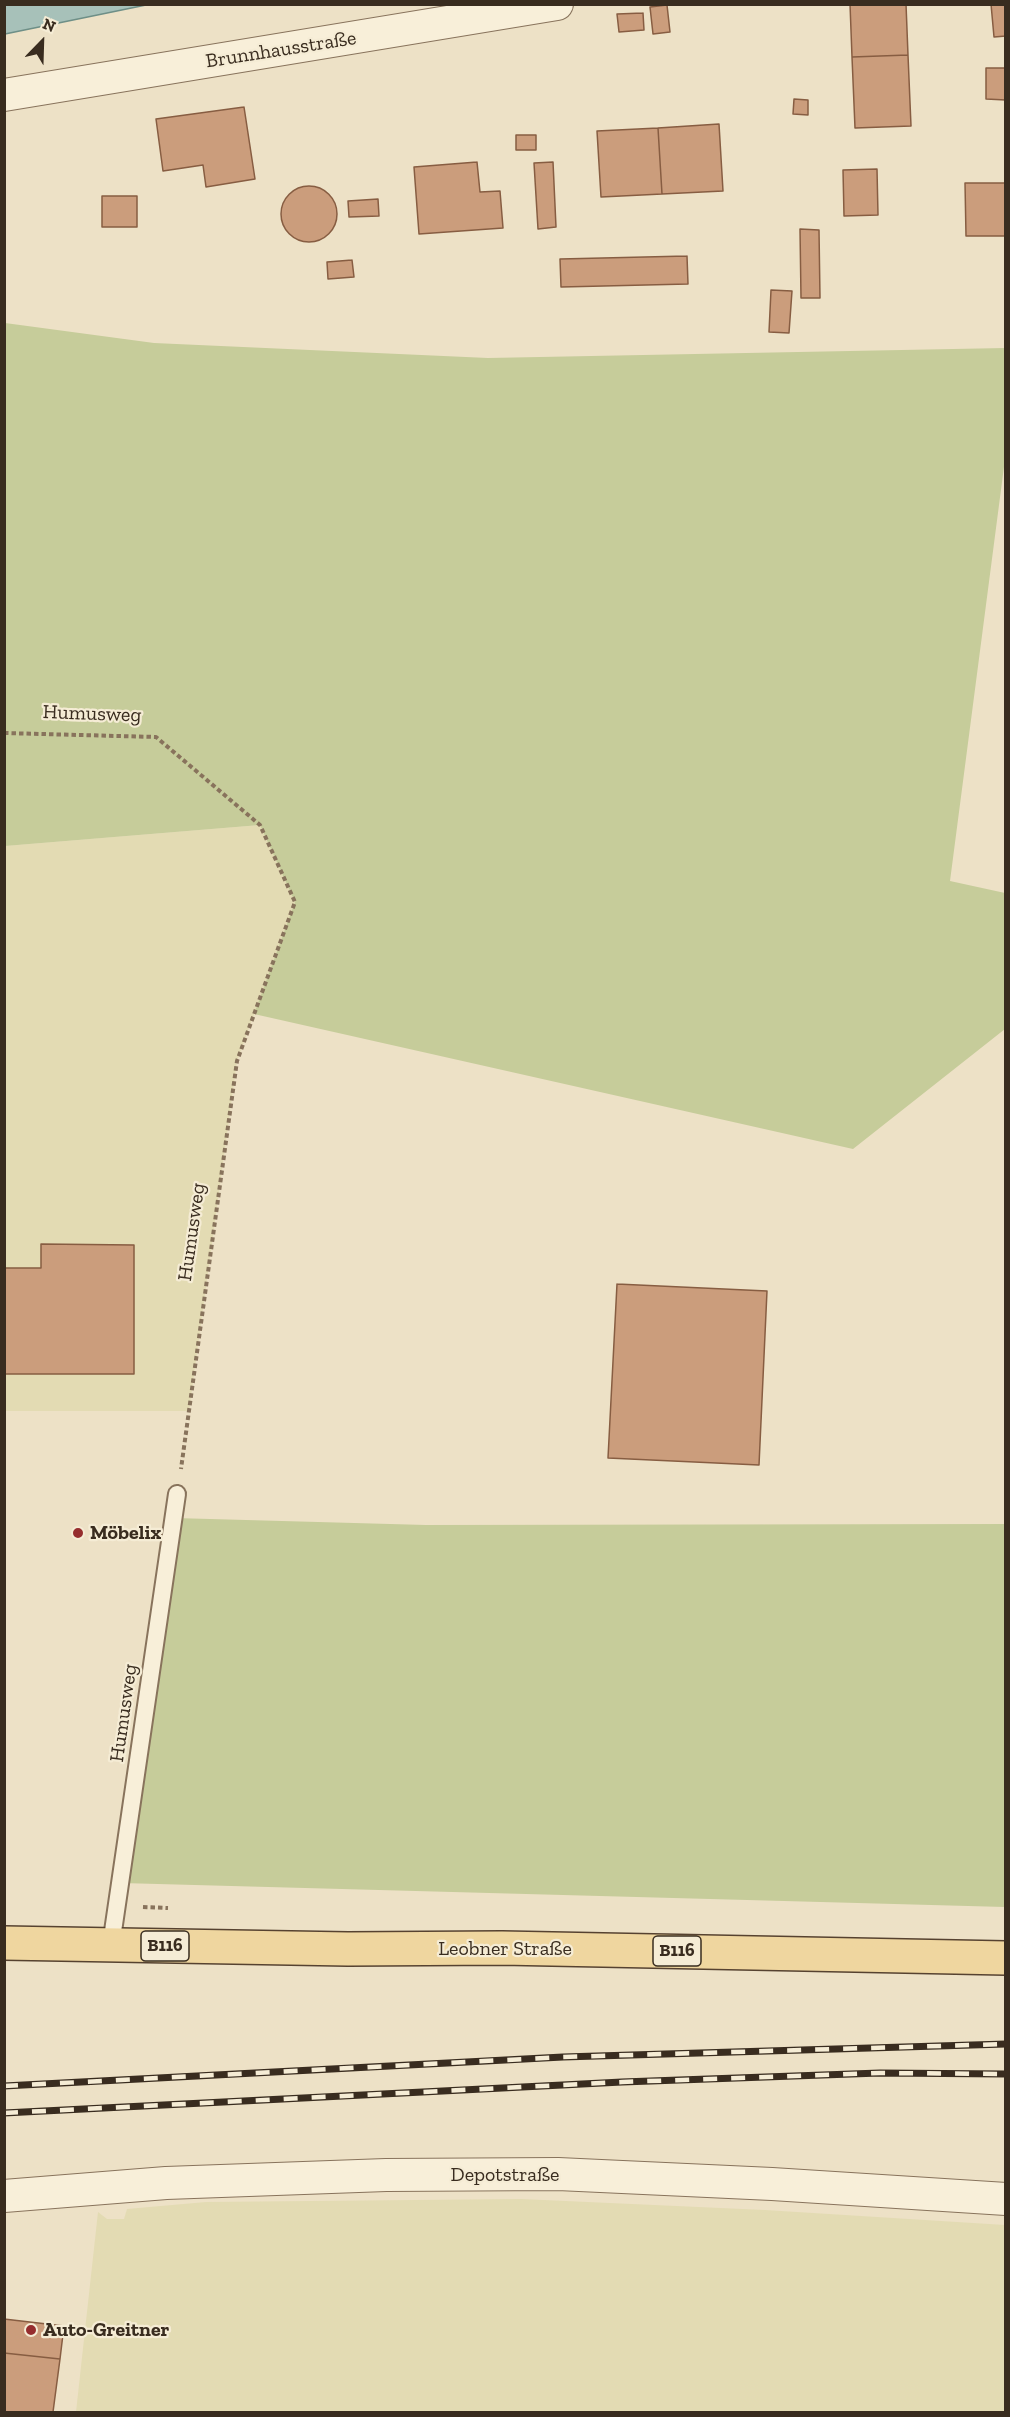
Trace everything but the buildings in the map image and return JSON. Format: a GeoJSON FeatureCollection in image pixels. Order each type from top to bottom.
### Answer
{"type":"FeatureCollection","features":[{"type":"Feature","properties":{"kind":"main road","name":"Leobner Straße"},"geometry":{"type":"LineString","coordinates":[[4,1944],[348,1949],[514,1948],[1005,1958]]}},
{"type":"Feature","properties":{"kind":"street","name":"Brunnhausstraße"},"geometry":{"type":"LineString","coordinates":[[4,95],[557,4]]}},
{"type":"Feature","properties":{"kind":"street","name":"Depotstraße"},"geometry":{"type":"LineString","coordinates":[[4,2196],[166,2183],[386,2175],[558,2174],[772,2184],[1005,2199]]}},
{"type":"Feature","properties":{"kind":"lane","name":"Humusweg"},"geometry":{"type":"LineString","coordinates":[[111,1945],[177,1494]]}},
{"type":"Feature","properties":{"kind":"path","name":"Humusweg"},"geometry":{"type":"LineString","coordinates":[[4,733],[156,737],[260,825],[295,902],[237,1061],[177,1494]]}},
{"type":"Feature","properties":{"kind":"shaded area"},"geometry":{"type":"Polygon","coordinates":[[[260,825],[295,902],[237,1061],[189,1411],[5,1411],[5,846],[260,825]]]}},
{"type":"Feature","properties":{"kind":"shaded area"},"geometry":{"type":"Polygon","coordinates":[[[521,2199],[765,2210],[1005,2225],[1005,2412],[76,2412],[98,2212],[107,2219],[124,2219],[127,2209],[206,2202],[521,2199]]]}},
{"type":"Feature","properties":{"kind":"green space"},"geometry":{"type":"Polygon","coordinates":[[[5,323],[154,343],[488,358],[1005,348],[1005,459],[950,881],[1005,893],[1005,1029],[853,1149],[254,1014],[295,902],[260,825],[5,846],[5,323]]]}},
{"type":"Feature","properties":{"kind":"green space"},"geometry":{"type":"Polygon","coordinates":[[[174,1518],[426,1525],[1005,1524],[1005,1907],[121,1883],[174,1518]]]}},
{"type":"Feature","properties":{"kind":"water"},"geometry":{"type":"Polygon","coordinates":[[[5,4],[146,4],[146,5],[5,34],[5,4]]]}},
{"type":"Feature","properties":{"kind":"railway"},"geometry":{"type":"LineString","coordinates":[[4,2086],[563,2057],[1006,2044]]}},
{"type":"Feature","properties":{"kind":"railway"},"geometry":{"type":"LineString","coordinates":[[4,2113],[622,2082],[880,2073],[1006,2074]]}},
{"type":"Feature","properties":{"kind":"place","name":"Möbelix"},"geometry":{"type":"Point","coordinates":[78,1533]}},
{"type":"Feature","properties":{"kind":"place","name":"Auto-Greitner"},"geometry":{"type":"Point","coordinates":[31,2330]}}]}
